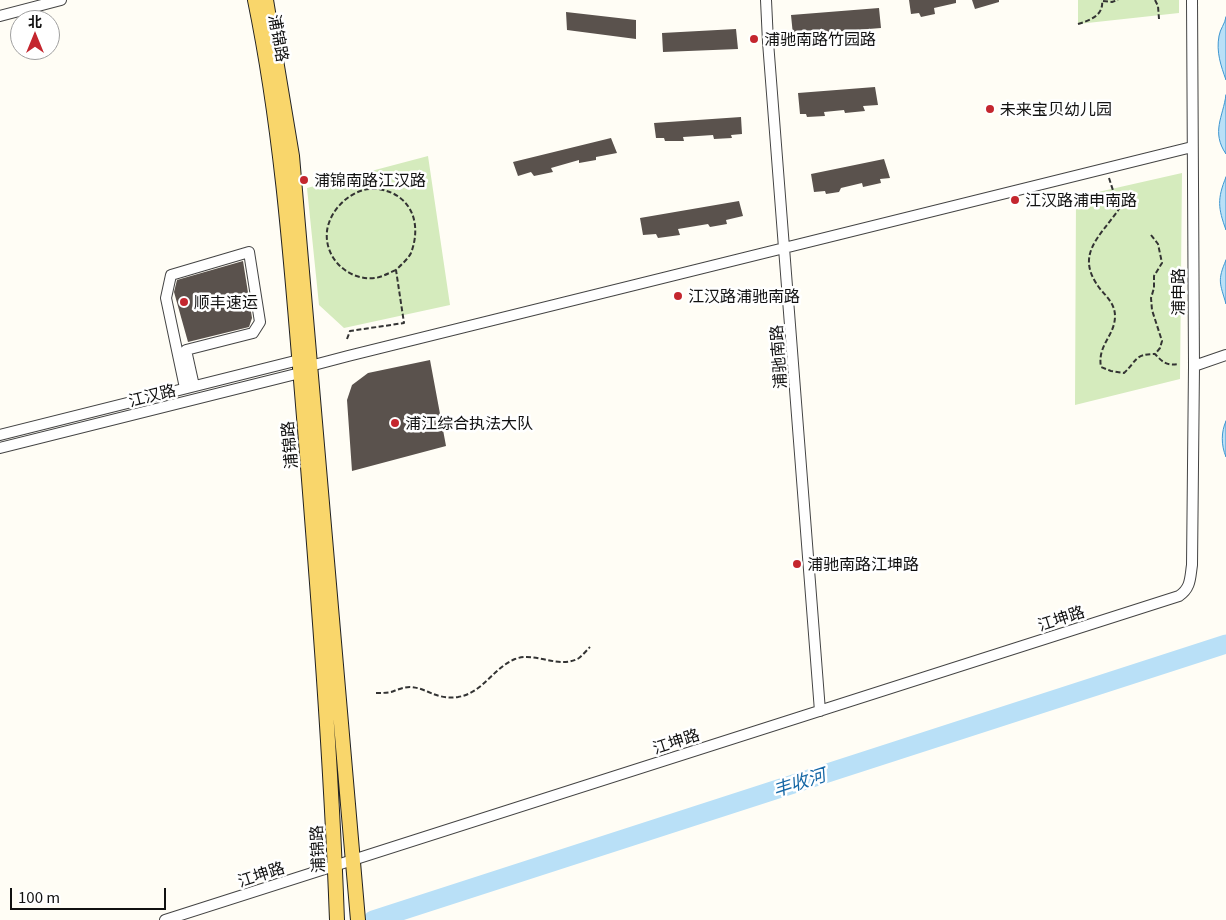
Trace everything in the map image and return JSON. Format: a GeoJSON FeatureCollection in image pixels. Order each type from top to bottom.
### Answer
{"type":"FeatureCollection","features":[{"type":"Feature","properties":{"kind":"main road","name":"浦锦路"},"geometry":{"type":"LineString","coordinates":[[255,0],[274,105],[303,366],[358,920]]}},
{"type":"Feature","properties":{"kind":"main road","name":"浦锦路"},"geometry":{"type":"LineString","coordinates":[[266,0],[292,156],[337,920]]}},
{"type":"Feature","properties":{"kind":"street"},"geometry":{"type":"LineString","coordinates":[[0,16],[61,0]]}},
{"type":"Feature","properties":{"kind":"street","name":"浦驰南路"},"geometry":{"type":"LineString","coordinates":[[766,0],[820,711]]}},
{"type":"Feature","properties":{"kind":"street","name":"浦申路"},"geometry":{"type":"LineString","coordinates":[[1190,583],[1192,565],[1194,366],[1192,0]]}},
{"type":"Feature","properties":{"kind":"street"},"geometry":{"type":"LineString","coordinates":[[0,435],[189,387],[303,366],[1192,147]]}},
{"type":"Feature","properties":{"kind":"street"},"geometry":{"type":"LineString","coordinates":[[249,252],[260,322],[253,333],[186,350],[189,387],[166,298],[172,275],[249,252]]}},
{"type":"Feature","properties":{"kind":"street"},"geometry":{"type":"LineString","coordinates":[[1194,366],[1226,355]]}},
{"type":"Feature","properties":{"kind":"street","name":"江汉路"},"geometry":{"type":"LineString","coordinates":[[0,448],[303,366]]}},
{"type":"Feature","properties":{"kind":"street","name":"江坤路"},"geometry":{"type":"LineString","coordinates":[[164,920],[1179,596],[1186,591],[1190,583]]}},
{"type":"Feature","properties":{"kind":"path"},"geometry":{"type":"LineString","coordinates":[[1078,24],[1095,18],[1100,13],[1103,1],[1112,2],[1118,0]]}},
{"type":"Feature","properties":{"kind":"path"},"geometry":{"type":"LineString","coordinates":[[1155,0],[1158,6],[1159,19]]}},
{"type":"Feature","properties":{"kind":"path"},"geometry":{"type":"LineString","coordinates":[[1108,176],[1119,209],[1108,226],[1097,238],[1090,252],[1090,265],[1094,278],[1114,306],[1115,315],[1114,325],[1101,352],[1101,367],[1124,373],[1135,359],[1144,354],[1155,354],[1169,366],[1180,364]]}},
{"type":"Feature","properties":{"kind":"path"},"geometry":{"type":"LineString","coordinates":[[365,189],[379,189],[391,193],[410,208],[416,231],[410,255],[396,270],[375,278],[362,278],[349,274],[339,267],[332,256],[328,245],[327,231],[336,211],[351,195],[365,189]]}},
{"type":"Feature","properties":{"kind":"path"},"geometry":{"type":"LineString","coordinates":[[1150,235],[1158,244],[1162,263],[1154,276],[1154,288],[1151,298],[1152,310],[1162,340],[1160,348],[1155,354]]}},
{"type":"Feature","properties":{"kind":"path"},"geometry":{"type":"LineString","coordinates":[[347,339],[350,331],[404,323],[396,270]]}},
{"type":"Feature","properties":{"kind":"path"},"geometry":{"type":"LineString","coordinates":[[376,693],[410,687],[436,696],[449,698],[461,696],[476,691],[487,682],[494,672],[515,659],[526,656],[554,662],[569,661],[579,658],[590,647]]}},
{"type":"Feature","properties":{"kind":"green space"},"geometry":{"type":"Polygon","coordinates":[[[1078,0],[1179,0],[1179,13],[1078,24],[1078,0]]]}},
{"type":"Feature","properties":{"kind":"green space"},"geometry":{"type":"Polygon","coordinates":[[[428,156],[450,305],[344,328],[319,305],[307,188],[428,156]]]}},
{"type":"Feature","properties":{"kind":"green space"},"geometry":{"type":"Polygon","coordinates":[[[1182,173],[1180,379],[1075,405],[1076,197],[1182,173]]]}},
{"type":"Feature","properties":{"kind":"water"},"geometry":{"type":"Polygon","coordinates":[[[1226,17],[1226,80],[1221,64],[1218,42],[1226,17]]]}},
{"type":"Feature","properties":{"kind":"water"},"geometry":{"type":"Polygon","coordinates":[[[1226,95],[1226,154],[1219,139],[1219,124],[1226,95]]]}},
{"type":"Feature","properties":{"kind":"water"},"geometry":{"type":"Polygon","coordinates":[[[1226,177],[1226,230],[1221,216],[1220,198],[1226,177]]]}},
{"type":"Feature","properties":{"kind":"water"},"geometry":{"type":"Polygon","coordinates":[[[1226,260],[1226,304],[1220,278],[1226,260]]]}},
{"type":"Feature","properties":{"kind":"water"},"geometry":{"type":"Polygon","coordinates":[[[1226,421],[1226,457],[1222,439],[1226,421]]]}},
{"type":"Feature","properties":{"kind":"building"},"geometry":{"type":"Polygon","coordinates":[[[909,0],[956,0],[956,3],[934,8],[935,14],[921,17],[919,13],[911,14],[909,0]]]}},
{"type":"Feature","properties":{"kind":"building"},"geometry":{"type":"Polygon","coordinates":[[[972,0],[999,0],[999,2],[975,9],[972,0]]]}},
{"type":"Feature","properties":{"kind":"building"},"geometry":{"type":"Polygon","coordinates":[[[879,8],[881,28],[793,35],[791,15],[879,8]]]}},
{"type":"Feature","properties":{"kind":"building"},"geometry":{"type":"Polygon","coordinates":[[[566,12],[636,20],[636,39],[567,30],[566,12]]]}},
{"type":"Feature","properties":{"kind":"building"},"geometry":{"type":"Polygon","coordinates":[[[736,29],[738,49],[663,52],[662,33],[736,29]]]}},
{"type":"Feature","properties":{"kind":"building"},"geometry":{"type":"Polygon","coordinates":[[[875,87],[878,105],[863,106],[865,111],[845,113],[844,110],[824,112],[825,116],[807,117],[806,114],[800,114],[798,93],[875,87]]]}},
{"type":"Feature","properties":{"kind":"building"},"geometry":{"type":"Polygon","coordinates":[[[741,117],[742,134],[731,135],[732,138],[714,139],[713,135],[683,137],[684,141],[665,141],[664,138],[656,138],[654,123],[741,117]]]}},
{"type":"Feature","properties":{"kind":"building"},"geometry":{"type":"Polygon","coordinates":[[[611,138],[617,153],[596,157],[596,160],[579,163],[579,160],[551,168],[553,172],[534,176],[531,172],[518,176],[513,162],[611,138]]]}},
{"type":"Feature","properties":{"kind":"building"},"geometry":{"type":"Polygon","coordinates":[[[884,159],[890,178],[880,179],[881,183],[863,187],[862,183],[841,188],[839,192],[826,194],[825,191],[814,192],[811,174],[884,159]]]}},
{"type":"Feature","properties":{"kind":"building"},"geometry":{"type":"Polygon","coordinates":[[[739,201],[743,216],[726,220],[727,224],[710,227],[708,224],[678,229],[680,235],[658,238],[656,234],[643,235],[640,218],[739,201]]]}},
{"type":"Feature","properties":{"kind":"building"},"geometry":{"type":"Polygon","coordinates":[[[243,261],[252,318],[249,327],[188,342],[174,292],[177,280],[243,261]]]}},
{"type":"Feature","properties":{"kind":"building","name":"浦江综合执法大队"},"geometry":{"type":"Polygon","coordinates":[[[430,360],[446,446],[352,471],[347,400],[352,385],[368,373],[430,360]]]}},
{"type":"Feature","properties":{"kind":"waterway","name":"丰收河"},"geometry":{"type":"LineString","coordinates":[[373,920],[1226,644]]}},
{"type":"Feature","properties":{"kind":"place","name":"浦驰南路竹园路"},"geometry":{"type":"Point","coordinates":[754,39]}},
{"type":"Feature","properties":{"kind":"place","name":"未来宝贝幼儿园"},"geometry":{"type":"Point","coordinates":[990,109]}},
{"type":"Feature","properties":{"kind":"place","name":"浦锦南路江汉路"},"geometry":{"type":"Point","coordinates":[304,180]}},
{"type":"Feature","properties":{"kind":"place","name":"江汉路浦申南路"},"geometry":{"type":"Point","coordinates":[1015,200]}},
{"type":"Feature","properties":{"kind":"place","name":"江汉路浦驰南路"},"geometry":{"type":"Point","coordinates":[678,296]}},
{"type":"Feature","properties":{"kind":"place","name":"顺丰速运"},"geometry":{"type":"Point","coordinates":[184,302]}},
{"type":"Feature","properties":{"kind":"place","name":"浦江综合执法大队"},"geometry":{"type":"Point","coordinates":[395,423]}},
{"type":"Feature","properties":{"kind":"place","name":"浦驰南路江坤路"},"geometry":{"type":"Point","coordinates":[797,564]}}]}
